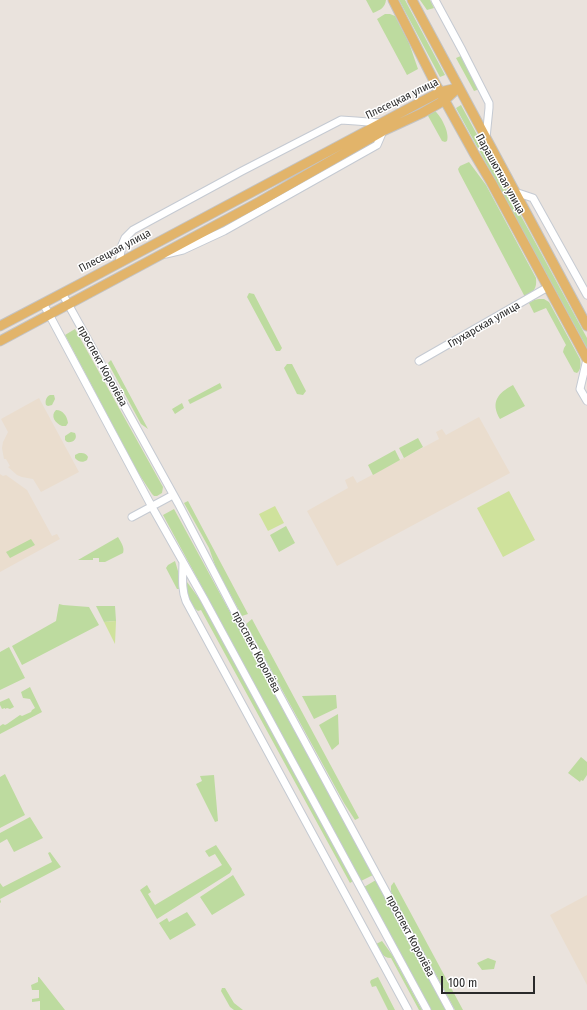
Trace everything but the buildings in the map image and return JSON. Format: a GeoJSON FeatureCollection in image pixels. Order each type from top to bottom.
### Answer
{"type":"FeatureCollection","features":[{"type":"Feature","properties":{"kind":"main road","name":"Парашютная улица"},"geometry":{"type":"LineString","coordinates":[[393,0],[440,92],[491,182],[587,359]]}},
{"type":"Feature","properties":{"kind":"main road","name":"Парашютная улица"},"geometry":{"type":"LineString","coordinates":[[412,0],[587,326]]}},
{"type":"Feature","properties":{"kind":"main road","name":"Плесецкая улица"},"geometry":{"type":"LineString","coordinates":[[0,341],[259,202],[440,92],[458,88]]}},
{"type":"Feature","properties":{"kind":"main road","name":"Плесецкая улица"},"geometry":{"type":"LineString","coordinates":[[0,326],[118,263],[381,127],[422,113],[445,100],[458,88]]}},
{"type":"Feature","properties":{"kind":"street"},"geometry":{"type":"LineString","coordinates":[[435,0],[489,103],[486,138]]}},
{"type":"Feature","properties":{"kind":"street"},"geometry":{"type":"LineString","coordinates":[[118,263],[125,238],[133,230],[341,120],[356,120],[381,127]]}},
{"type":"Feature","properties":{"kind":"street"},"geometry":{"type":"LineString","coordinates":[[515,192],[533,198],[587,295]]}},
{"type":"Feature","properties":{"kind":"street","name":"Глухарская улица"},"geometry":{"type":"LineString","coordinates":[[419,361],[548,287]]}},
{"type":"Feature","properties":{"kind":"street","name":"проспект Королёва"},"geometry":{"type":"LineString","coordinates":[[62,293],[173,495],[450,1010]]}},
{"type":"Feature","properties":{"kind":"street","name":"проспект Королёва"},"geometry":{"type":"LineString","coordinates":[[43,303],[152,507],[204,599],[427,1010]]}},
{"type":"Feature","properties":{"kind":"street"},"geometry":{"type":"LineString","coordinates":[[587,359],[580,389],[587,401]]}},
{"type":"Feature","properties":{"kind":"street"},"geometry":{"type":"LineString","coordinates":[[132,518],[173,495]]}},
{"type":"Feature","properties":{"kind":"street"},"geometry":{"type":"LineString","coordinates":[[183,562],[182,586],[186,601],[408,1010]]}},
{"type":"Feature","properties":{"kind":"shaded area"},"geometry":{"type":"Polygon","coordinates":[[[39,398],[79,472],[41,492],[33,479],[17,475],[8,467],[10,466],[6,459],[4,459],[2,448],[8,432],[1,419],[39,398]]]}},
{"type":"Feature","properties":{"kind":"shaded area"},"geometry":{"type":"Polygon","coordinates":[[[479,417],[510,473],[337,566],[307,511],[348,488],[345,480],[353,476],[357,483],[439,439],[436,432],[442,429],[446,435],[479,417]]]}},
{"type":"Feature","properties":{"kind":"shaded area"},"geometry":{"type":"Polygon","coordinates":[[[0,474],[3,476],[6,475],[27,490],[52,536],[57,534],[60,539],[0,572],[0,474]]]}},
{"type":"Feature","properties":{"kind":"shaded area"},"geometry":{"type":"Polygon","coordinates":[[[587,895],[587,985],[550,915],[587,895]]]}},
{"type":"Feature","properties":{"kind":"green space"},"geometry":{"type":"Polygon","coordinates":[[[366,0],[386,0],[380,10],[373,13],[366,0]]]}},
{"type":"Feature","properties":{"kind":"green space"},"geometry":{"type":"Polygon","coordinates":[[[399,0],[405,0],[445,75],[440,77],[399,0]]]}},
{"type":"Feature","properties":{"kind":"green space"},"geometry":{"type":"Polygon","coordinates":[[[420,0],[430,0],[434,8],[427,10],[420,0]]]}},
{"type":"Feature","properties":{"kind":"green space"},"geometry":{"type":"Polygon","coordinates":[[[385,14],[395,16],[409,43],[418,69],[407,75],[377,19],[385,14]]]}},
{"type":"Feature","properties":{"kind":"green space"},"geometry":{"type":"Polygon","coordinates":[[[463,55],[480,89],[474,91],[456,58],[463,55]]]}},
{"type":"Feature","properties":{"kind":"green space"},"geometry":{"type":"Polygon","coordinates":[[[461,105],[587,338],[587,348],[456,108],[461,105]]]}},
{"type":"Feature","properties":{"kind":"green space"},"geometry":{"type":"Polygon","coordinates":[[[435,111],[440,117],[446,129],[448,138],[445,142],[442,141],[427,114],[435,111]]]}},
{"type":"Feature","properties":{"kind":"green space"},"geometry":{"type":"Polygon","coordinates":[[[469,162],[486,185],[536,278],[536,285],[534,289],[525,297],[459,172],[458,169],[460,166],[469,162]]]}},
{"type":"Feature","properties":{"kind":"green space"},"geometry":{"type":"Polygon","coordinates":[[[249,293],[254,294],[282,348],[280,351],[276,351],[247,297],[249,293]]]}},
{"type":"Feature","properties":{"kind":"green space"},"geometry":{"type":"Polygon","coordinates":[[[539,299],[544,299],[549,302],[580,359],[581,363],[577,373],[574,372],[563,352],[566,345],[546,308],[534,313],[529,303],[539,299]]]}},
{"type":"Feature","properties":{"kind":"green space"},"geometry":{"type":"Polygon","coordinates":[[[75,329],[163,487],[162,493],[157,496],[152,494],[137,471],[65,335],[75,329]]]}},
{"type":"Feature","properties":{"kind":"green space"},"geometry":{"type":"Polygon","coordinates":[[[111,360],[148,429],[141,424],[108,363],[111,360]]]}},
{"type":"Feature","properties":{"kind":"green space"},"geometry":{"type":"Polygon","coordinates":[[[287,364],[292,364],[306,391],[303,395],[297,394],[284,368],[287,364]]]}},
{"type":"Feature","properties":{"kind":"green space"},"geometry":{"type":"Polygon","coordinates":[[[220,383],[222,388],[190,404],[188,400],[220,383]]]}},
{"type":"Feature","properties":{"kind":"green space"},"geometry":{"type":"Polygon","coordinates":[[[513,385],[525,406],[500,419],[496,408],[497,399],[503,391],[513,385]]]}},
{"type":"Feature","properties":{"kind":"green space"},"geometry":{"type":"Polygon","coordinates":[[[50,395],[54,395],[55,399],[52,405],[48,406],[46,405],[46,401],[50,395]]]}},
{"type":"Feature","properties":{"kind":"green space"},"geometry":{"type":"Polygon","coordinates":[[[182,403],[184,408],[175,414],[172,409],[182,403]]]}},
{"type":"Feature","properties":{"kind":"green space"},"geometry":{"type":"Polygon","coordinates":[[[56,410],[63,412],[66,416],[68,423],[66,426],[59,425],[55,421],[53,415],[56,410]]]}},
{"type":"Feature","properties":{"kind":"green space"},"geometry":{"type":"Polygon","coordinates":[[[71,432],[75,433],[76,437],[71,442],[67,442],[65,440],[65,436],[71,432]]]}},
{"type":"Feature","properties":{"kind":"green space"},"geometry":{"type":"Polygon","coordinates":[[[418,438],[423,447],[404,458],[399,448],[418,438]]]}},
{"type":"Feature","properties":{"kind":"green space"},"geometry":{"type":"Polygon","coordinates":[[[395,450],[400,460],[373,475],[368,465],[395,450]]]}},
{"type":"Feature","properties":{"kind":"green space"},"geometry":{"type":"Polygon","coordinates":[[[79,453],[86,455],[88,457],[87,460],[82,462],[76,459],[75,455],[79,453]]]}},
{"type":"Feature","properties":{"kind":"green space"},"geometry":{"type":"Polygon","coordinates":[[[509,491],[535,540],[503,557],[477,508],[509,491]]]}},
{"type":"Feature","properties":{"kind":"green space"},"geometry":{"type":"Polygon","coordinates":[[[188,501],[248,614],[242,616],[216,568],[209,548],[184,503],[188,501]]]}},
{"type":"Feature","properties":{"kind":"green space"},"geometry":{"type":"Polygon","coordinates":[[[275,506],[284,523],[268,531],[259,514],[275,506]]]}},
{"type":"Feature","properties":{"kind":"green space"},"geometry":{"type":"Polygon","coordinates":[[[174,509],[373,875],[361,881],[163,515],[174,509]]]}},
{"type":"Feature","properties":{"kind":"green space"},"geometry":{"type":"Polygon","coordinates":[[[286,526],[295,543],[279,552],[270,535],[286,526]]]}},
{"type":"Feature","properties":{"kind":"green space"},"geometry":{"type":"Polygon","coordinates":[[[118,537],[123,547],[123,553],[105,562],[99,562],[99,558],[93,558],[93,560],[78,560],[118,537]]]}},
{"type":"Feature","properties":{"kind":"green space"},"geometry":{"type":"Polygon","coordinates":[[[31,539],[35,545],[10,558],[6,552],[31,539]]]}},
{"type":"Feature","properties":{"kind":"green space"},"geometry":{"type":"Polygon","coordinates":[[[175,561],[178,571],[179,589],[177,589],[166,568],[175,561]]]}},
{"type":"Feature","properties":{"kind":"green space"},"geometry":{"type":"Polygon","coordinates":[[[186,582],[201,601],[353,881],[350,883],[201,610],[198,611],[192,605],[186,582]]]}},
{"type":"Feature","properties":{"kind":"green space"},"geometry":{"type":"Polygon","coordinates":[[[59,604],[89,607],[99,625],[22,665],[12,646],[56,621],[59,604]]]}},
{"type":"Feature","properties":{"kind":"green space"},"geometry":{"type":"Polygon","coordinates":[[[96,606],[115,606],[116,621],[104,622],[96,606]]]}},
{"type":"Feature","properties":{"kind":"green space"},"geometry":{"type":"Polygon","coordinates":[[[252,619],[359,818],[355,820],[344,803],[246,624],[252,619]]]}},
{"type":"Feature","properties":{"kind":"green space"},"geometry":{"type":"Polygon","coordinates":[[[116,621],[115,644],[104,622],[116,621]]]}},
{"type":"Feature","properties":{"kind":"green space"},"geometry":{"type":"Polygon","coordinates":[[[9,647],[25,678],[0,690],[0,652],[9,647]]]}},
{"type":"Feature","properties":{"kind":"green space"},"geometry":{"type":"Polygon","coordinates":[[[30,687],[42,712],[0,734],[0,726],[7,724],[20,715],[22,716],[31,712],[35,708],[30,699],[23,698],[21,692],[30,687]]]}},
{"type":"Feature","properties":{"kind":"green space"},"geometry":{"type":"Polygon","coordinates":[[[336,695],[337,708],[314,719],[302,696],[336,695]]]}},
{"type":"Feature","properties":{"kind":"green space"},"geometry":{"type":"Polygon","coordinates":[[[9,698],[14,707],[10,709],[2,709],[0,702],[9,698]]]}},
{"type":"Feature","properties":{"kind":"green space"},"geometry":{"type":"Polygon","coordinates":[[[338,714],[339,744],[332,750],[319,725],[338,714]]]}},
{"type":"Feature","properties":{"kind":"green space"},"geometry":{"type":"Polygon","coordinates":[[[581,757],[587,762],[587,775],[583,781],[581,780],[580,782],[568,773],[581,757]]]}},
{"type":"Feature","properties":{"kind":"green space"},"geometry":{"type":"Polygon","coordinates":[[[5,774],[25,815],[0,828],[0,777],[5,774]]]}},
{"type":"Feature","properties":{"kind":"green space"},"geometry":{"type":"Polygon","coordinates":[[[214,775],[218,821],[215,822],[196,784],[202,781],[200,776],[214,775]]]}},
{"type":"Feature","properties":{"kind":"green space"},"geometry":{"type":"Polygon","coordinates":[[[30,817],[43,838],[14,852],[7,839],[0,843],[0,833],[30,817]]]}},
{"type":"Feature","properties":{"kind":"green space"},"geometry":{"type":"Polygon","coordinates":[[[216,845],[232,869],[230,873],[157,919],[140,890],[147,885],[151,892],[148,894],[155,905],[222,865],[215,854],[209,857],[205,851],[216,845]]]}},
{"type":"Feature","properties":{"kind":"green space"},"geometry":{"type":"Polygon","coordinates":[[[50,852],[61,867],[0,899],[0,883],[3,887],[52,862],[48,853],[50,852]]]}},
{"type":"Feature","properties":{"kind":"green space"},"geometry":{"type":"Polygon","coordinates":[[[233,875],[245,895],[212,915],[200,897],[233,875]]]}},
{"type":"Feature","properties":{"kind":"green space"},"geometry":{"type":"Polygon","coordinates":[[[376,880],[446,1010],[431,1010],[364,887],[376,880]]]}},
{"type":"Feature","properties":{"kind":"green space"},"geometry":{"type":"Polygon","coordinates":[[[394,882],[463,1010],[455,1010],[391,892],[391,886],[394,882]]]}},
{"type":"Feature","properties":{"kind":"green space"},"geometry":{"type":"Polygon","coordinates":[[[187,912],[196,925],[170,940],[159,923],[167,918],[169,922],[187,912]]]}},
{"type":"Feature","properties":{"kind":"green space"},"geometry":{"type":"Polygon","coordinates":[[[382,941],[393,956],[422,1010],[419,1010],[391,958],[385,957],[380,951],[376,944],[382,941]]]}},
{"type":"Feature","properties":{"kind":"green space"},"geometry":{"type":"Polygon","coordinates":[[[488,958],[496,961],[494,969],[482,970],[477,963],[488,958]]]}},
{"type":"Feature","properties":{"kind":"green space"},"geometry":{"type":"Polygon","coordinates":[[[38,977],[65,1010],[40,1010],[40,1001],[32,1002],[32,999],[39,998],[39,990],[32,990],[31,985],[38,982],[38,977]]]}},
{"type":"Feature","properties":{"kind":"green space"},"geometry":{"type":"Polygon","coordinates":[[[378,977],[395,1010],[388,1010],[376,986],[372,987],[370,982],[371,980],[378,977]]]}},
{"type":"Feature","properties":{"kind":"green space"},"geometry":{"type":"Polygon","coordinates":[[[222,988],[225,988],[234,1003],[243,1010],[234,1010],[230,1007],[221,991],[222,988]]]}}]}
